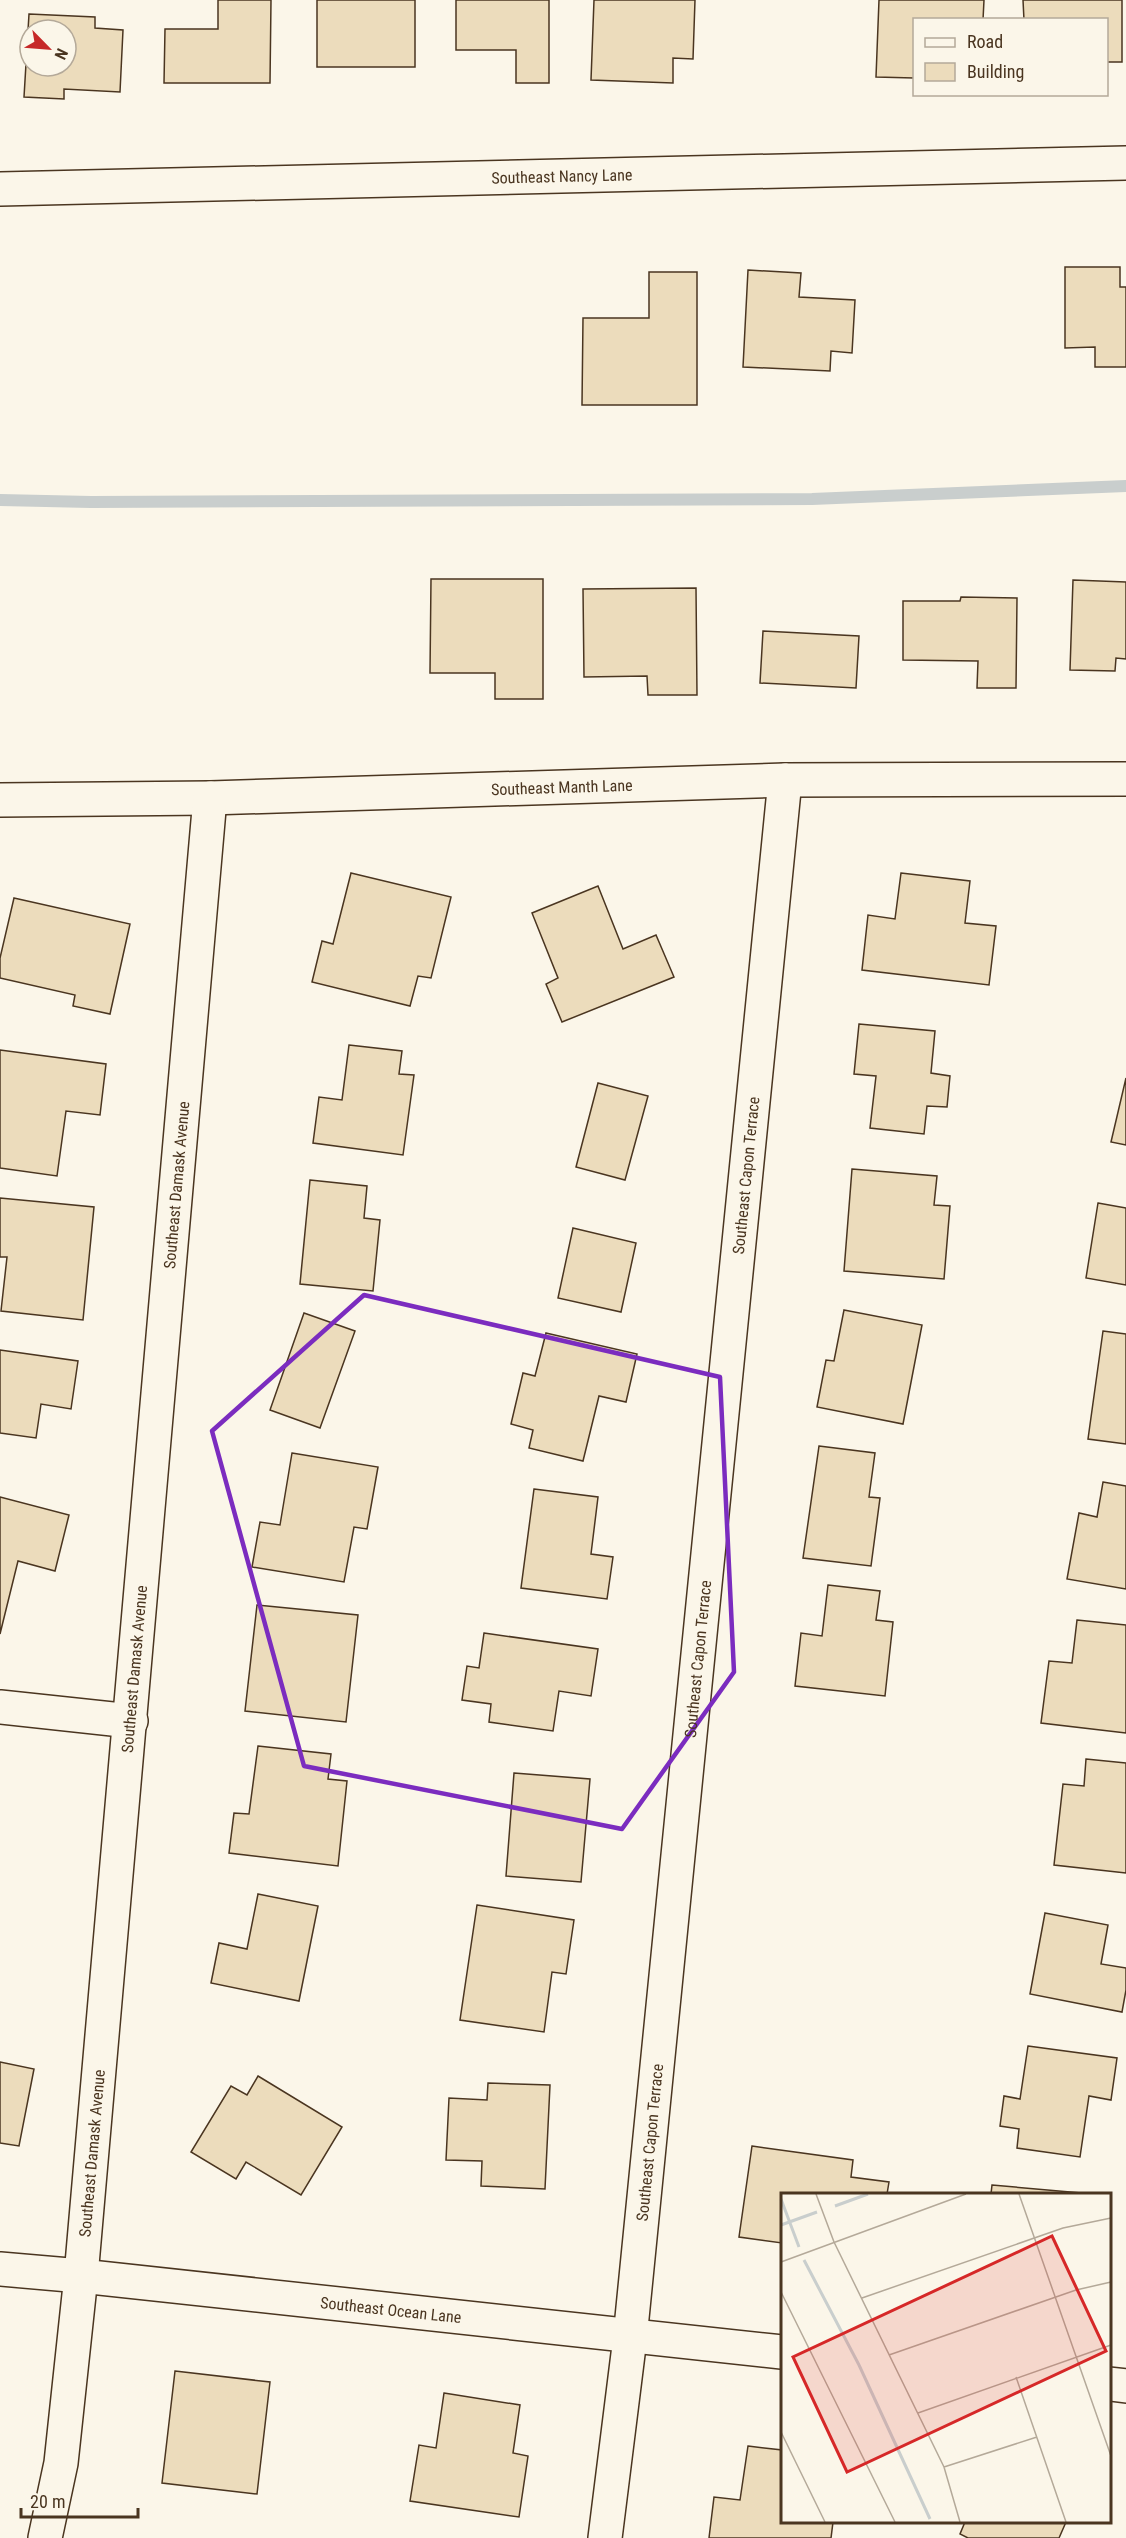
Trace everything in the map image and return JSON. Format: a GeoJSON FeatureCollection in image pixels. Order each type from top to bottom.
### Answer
{"type":"FeatureCollection","features":[{"type":"Feature","properties":{"kind":"street","name":"Southeast Nancy Lane"},"geometry":{"type":"LineString","coordinates":[[0,189],[1126,163]]}},
{"type":"Feature","properties":{"kind":"street","name":"Southeast Manth Lane"},"geometry":{"type":"LineString","coordinates":[[0,800],[210,798],[785,780],[1126,779]]}},
{"type":"Feature","properties":{"kind":"street","name":"Southeast Capon Terrace"},"geometry":{"type":"LineString","coordinates":[[605,2538],[630,2338],[785,780]]}},
{"type":"Feature","properties":{"kind":"street","name":"Southeast Damask Avenue"},"geometry":{"type":"LineString","coordinates":[[45,2538],[61,2463],[81,2276],[210,798]]}},
{"type":"Feature","properties":{"kind":"street"},"geometry":{"type":"LineString","coordinates":[[0,1707],[131,1721]]}},
{"type":"Feature","properties":{"kind":"street","name":"Southeast Ocean Lane"},"geometry":{"type":"LineString","coordinates":[[0,2270],[81,2276],[630,2338],[781,2352]]}},
{"type":"Feature","properties":{"kind":"street"},"geometry":{"type":"LineString","coordinates":[[1111,2384],[1126,2386]]}},
{"type":"Feature","properties":{"kind":"highlighted area"},"geometry":{"type":"Polygon","coordinates":[[[364,1295],[720,1377],[734,1672],[622,1829],[304,1766],[212,1431],[364,1295]]]}},
{"type":"Feature","properties":{"kind":"building"},"geometry":{"type":"Polygon","coordinates":[[[218,0],[271,0],[270,83],[164,83],[165,29],[218,29],[218,0]]]}},
{"type":"Feature","properties":{"kind":"building"},"geometry":{"type":"Polygon","coordinates":[[[317,0],[415,0],[415,67],[317,67],[317,0]]]}},
{"type":"Feature","properties":{"kind":"building"},"geometry":{"type":"Polygon","coordinates":[[[456,0],[549,0],[549,83],[516,83],[516,50],[456,50],[456,0]]]}},
{"type":"Feature","properties":{"kind":"building"},"geometry":{"type":"Polygon","coordinates":[[[594,0],[695,0],[693,59],[673,58],[673,83],[591,80],[594,0]]]}},
{"type":"Feature","properties":{"kind":"building"},"geometry":{"type":"Polygon","coordinates":[[[879,0],[984,0],[983,18],[913,18],[913,78],[876,77],[879,0]]]}},
{"type":"Feature","properties":{"kind":"building"},"geometry":{"type":"Polygon","coordinates":[[[1023,0],[1122,0],[1122,62],[1108,62],[1108,18],[1024,18],[1023,0]]]}},
{"type":"Feature","properties":{"kind":"building"},"geometry":{"type":"Polygon","coordinates":[[[29,14],[95,17],[95,28],[123,30],[120,92],[64,89],[64,99],[24,97],[25,78],[78,78],[78,18],[29,18],[29,14]]]}},
{"type":"Feature","properties":{"kind":"building"},"geometry":{"type":"Polygon","coordinates":[[[1065,267],[1120,267],[1120,287],[1126,287],[1126,367],[1095,367],[1095,347],[1065,348],[1065,267]]]}},
{"type":"Feature","properties":{"kind":"building"},"geometry":{"type":"Polygon","coordinates":[[[748,270],[801,273],[799,297],[855,300],[852,353],[831,351],[830,371],[743,367],[748,270]]]}},
{"type":"Feature","properties":{"kind":"building"},"geometry":{"type":"Polygon","coordinates":[[[649,272],[697,272],[697,405],[582,405],[583,318],[649,318],[649,272]]]}},
{"type":"Feature","properties":{"kind":"building"},"geometry":{"type":"Polygon","coordinates":[[[431,579],[543,579],[543,699],[495,699],[495,673],[430,673],[431,579]]]}},
{"type":"Feature","properties":{"kind":"building"},"geometry":{"type":"Polygon","coordinates":[[[1073,580],[1126,582],[1126,659],[1116,658],[1115,671],[1070,670],[1073,580]]]}},
{"type":"Feature","properties":{"kind":"building"},"geometry":{"type":"Polygon","coordinates":[[[696,588],[697,695],[648,695],[647,676],[584,677],[583,589],[696,588]]]}},
{"type":"Feature","properties":{"kind":"building"},"geometry":{"type":"Polygon","coordinates":[[[961,597],[1017,598],[1016,688],[977,688],[978,661],[903,660],[903,601],[960,601],[961,597]]]}},
{"type":"Feature","properties":{"kind":"building"},"geometry":{"type":"Polygon","coordinates":[[[763,631],[859,636],[856,688],[760,683],[763,631]]]}},
{"type":"Feature","properties":{"kind":"building"},"geometry":{"type":"Polygon","coordinates":[[[351,873],[451,897],[431,978],[418,976],[410,1006],[312,982],[322,941],[333,944],[351,873]]]}},
{"type":"Feature","properties":{"kind":"building"},"geometry":{"type":"Polygon","coordinates":[[[901,873],[970,881],[965,923],[996,926],[989,985],[862,970],[868,915],[895,919],[901,873]]]}},
{"type":"Feature","properties":{"kind":"building"},"geometry":{"type":"Polygon","coordinates":[[[598,886],[623,949],[656,935],[674,977],[562,1022],[546,984],[558,978],[532,913],[598,886]]]}},
{"type":"Feature","properties":{"kind":"building"},"geometry":{"type":"Polygon","coordinates":[[[14,898],[130,924],[110,1014],[73,1006],[75,995],[0,978],[0,958],[14,898]]]}},
{"type":"Feature","properties":{"kind":"building"},"geometry":{"type":"Polygon","coordinates":[[[859,1024],[935,1031],[931,1073],[950,1076],[947,1107],[927,1106],[924,1134],[870,1128],[876,1076],[854,1074],[859,1024]]]}},
{"type":"Feature","properties":{"kind":"building"},"geometry":{"type":"Polygon","coordinates":[[[349,1045],[402,1051],[399,1074],[414,1075],[403,1155],[313,1143],[319,1097],[342,1100],[349,1045]]]}},
{"type":"Feature","properties":{"kind":"building"},"geometry":{"type":"Polygon","coordinates":[[[0,1050],[106,1064],[100,1115],[66,1111],[57,1176],[0,1168],[0,1050]]]}},
{"type":"Feature","properties":{"kind":"building"},"geometry":{"type":"Polygon","coordinates":[[[1126,1078],[1126,1145],[1111,1142],[1126,1078]]]}},
{"type":"Feature","properties":{"kind":"building"},"geometry":{"type":"Polygon","coordinates":[[[598,1083],[648,1096],[625,1180],[576,1167],[598,1083]]]}},
{"type":"Feature","properties":{"kind":"building"},"geometry":{"type":"Polygon","coordinates":[[[852,1169],[937,1176],[934,1205],[950,1206],[944,1279],[844,1271],[852,1169]]]}},
{"type":"Feature","properties":{"kind":"building"},"geometry":{"type":"Polygon","coordinates":[[[310,1180],[367,1186],[364,1218],[380,1220],[373,1291],[300,1284],[310,1180]]]}},
{"type":"Feature","properties":{"kind":"building"},"geometry":{"type":"Polygon","coordinates":[[[0,1198],[94,1207],[83,1320],[1,1311],[7,1257],[0,1257],[0,1198]]]}},
{"type":"Feature","properties":{"kind":"building"},"geometry":{"type":"Polygon","coordinates":[[[1098,1203],[1126,1208],[1126,1285],[1086,1278],[1098,1203]]]}},
{"type":"Feature","properties":{"kind":"building"},"geometry":{"type":"Polygon","coordinates":[[[573,1228],[636,1243],[621,1312],[558,1298],[573,1228]]]}},
{"type":"Feature","properties":{"kind":"building"},"geometry":{"type":"Polygon","coordinates":[[[844,1310],[922,1325],[903,1424],[817,1407],[826,1360],[834,1361],[844,1310]]]}},
{"type":"Feature","properties":{"kind":"building"},"geometry":{"type":"Polygon","coordinates":[[[304,1313],[355,1331],[320,1428],[270,1410],[304,1313]]]}},
{"type":"Feature","properties":{"kind":"building"},"geometry":{"type":"Polygon","coordinates":[[[1103,1331],[1126,1334],[1126,1444],[1088,1439],[1103,1331]]]}},
{"type":"Feature","properties":{"kind":"building"},"geometry":{"type":"Polygon","coordinates":[[[546,1333],[637,1354],[626,1402],[599,1396],[583,1461],[529,1448],[533,1430],[511,1424],[523,1373],[535,1376],[546,1333]]]}},
{"type":"Feature","properties":{"kind":"building"},"geometry":{"type":"Polygon","coordinates":[[[0,1350],[78,1361],[71,1409],[41,1404],[36,1438],[0,1433],[0,1350]]]}},
{"type":"Feature","properties":{"kind":"building"},"geometry":{"type":"Polygon","coordinates":[[[819,1446],[875,1453],[869,1497],[880,1498],[871,1566],[803,1558],[819,1446]]]}},
{"type":"Feature","properties":{"kind":"building"},"geometry":{"type":"Polygon","coordinates":[[[292,1453],[378,1467],[367,1529],[354,1527],[344,1582],[252,1567],[260,1522],[280,1525],[292,1453]]]}},
{"type":"Feature","properties":{"kind":"building"},"geometry":{"type":"Polygon","coordinates":[[[1103,1482],[1126,1486],[1126,1589],[1067,1579],[1079,1513],[1097,1517],[1103,1482]]]}},
{"type":"Feature","properties":{"kind":"building"},"geometry":{"type":"Polygon","coordinates":[[[534,1489],[598,1497],[591,1554],[613,1557],[607,1599],[521,1588],[534,1489]]]}},
{"type":"Feature","properties":{"kind":"building"},"geometry":{"type":"Polygon","coordinates":[[[0,1497],[69,1515],[55,1571],[18,1561],[0,1634],[0,1497]]]}},
{"type":"Feature","properties":{"kind":"building"},"geometry":{"type":"Polygon","coordinates":[[[828,1585],[880,1591],[876,1620],[893,1622],[885,1696],[795,1686],[801,1633],[822,1636],[828,1585]]]}},
{"type":"Feature","properties":{"kind":"building"},"geometry":{"type":"Polygon","coordinates":[[[257,1605],[358,1615],[346,1722],[245,1711],[257,1605]]]}},
{"type":"Feature","properties":{"kind":"building"},"geometry":{"type":"Polygon","coordinates":[[[1077,1620],[1126,1625],[1126,1733],[1041,1723],[1049,1661],[1072,1663],[1077,1620]]]}},
{"type":"Feature","properties":{"kind":"building"},"geometry":{"type":"Polygon","coordinates":[[[484,1633],[598,1649],[591,1696],[559,1691],[553,1731],[489,1722],[491,1704],[462,1700],[467,1666],[479,1668],[484,1633]]]}},
{"type":"Feature","properties":{"kind":"building"},"geometry":{"type":"Polygon","coordinates":[[[258,1746],[331,1754],[328,1779],[347,1781],[338,1866],[229,1853],[234,1813],[249,1814],[258,1746]]]}},
{"type":"Feature","properties":{"kind":"building"},"geometry":{"type":"Polygon","coordinates":[[[1086,1759],[1126,1763],[1126,1873],[1054,1865],[1063,1784],[1084,1786],[1086,1759]]]}},
{"type":"Feature","properties":{"kind":"building"},"geometry":{"type":"Polygon","coordinates":[[[514,1773],[590,1779],[581,1882],[506,1876],[514,1773]]]}},
{"type":"Feature","properties":{"kind":"building"},"geometry":{"type":"Polygon","coordinates":[[[258,1894],[318,1906],[299,2001],[211,1983],[219,1943],[247,1949],[258,1894]]]}},
{"type":"Feature","properties":{"kind":"building"},"geometry":{"type":"Polygon","coordinates":[[[477,1905],[574,1920],[566,1974],[552,1972],[544,2032],[460,2020],[477,1905]]]}},
{"type":"Feature","properties":{"kind":"building"},"geometry":{"type":"Polygon","coordinates":[[[1045,1913],[1108,1925],[1101,1964],[1126,1968],[1126,1990],[1122,2012],[1030,1994],[1045,1913]]]}},
{"type":"Feature","properties":{"kind":"building"},"geometry":{"type":"Polygon","coordinates":[[[1028,2046],[1117,2058],[1111,2100],[1089,2096],[1080,2157],[1017,2148],[1019,2129],[1000,2126],[1004,2096],[1020,2099],[1028,2046]]]}},
{"type":"Feature","properties":{"kind":"building"},"geometry":{"type":"Polygon","coordinates":[[[0,2062],[34,2069],[19,2146],[0,2143],[0,2062]]]}},
{"type":"Feature","properties":{"kind":"building"},"geometry":{"type":"Polygon","coordinates":[[[258,2076],[342,2127],[301,2195],[246,2162],[236,2179],[191,2152],[231,2086],[247,2095],[258,2076]]]}},
{"type":"Feature","properties":{"kind":"building"},"geometry":{"type":"Polygon","coordinates":[[[488,2083],[550,2085],[545,2189],[481,2186],[482,2161],[446,2160],[449,2098],[487,2100],[488,2083]]]}},
{"type":"Feature","properties":{"kind":"building"},"geometry":{"type":"Polygon","coordinates":[[[752,2146],[853,2160],[851,2177],[889,2182],[887,2193],[781,2193],[781,2243],[739,2237],[752,2146]]]}},
{"type":"Feature","properties":{"kind":"building"},"geometry":{"type":"Polygon","coordinates":[[[992,2185],[1082,2193],[991,2193],[992,2185]]]}},
{"type":"Feature","properties":{"kind":"building"},"geometry":{"type":"Polygon","coordinates":[[[175,2371],[270,2382],[257,2494],[162,2483],[175,2371]]]}},
{"type":"Feature","properties":{"kind":"building"},"geometry":{"type":"Polygon","coordinates":[[[444,2393],[520,2405],[513,2453],[528,2456],[519,2517],[410,2501],[419,2445],[436,2448],[444,2393]]]}},
{"type":"Feature","properties":{"kind":"building"},"geometry":{"type":"Polygon","coordinates":[[[748,2446],[781,2450],[781,2523],[833,2523],[831,2538],[709,2538],[714,2497],[740,2500],[748,2446]]]}},
{"type":"Feature","properties":{"kind":"building"},"geometry":{"type":"Polygon","coordinates":[[[965,2523],[1066,2523],[1059,2538],[968,2538],[960,2534],[965,2523]]]}},
{"type":"Feature","properties":{"kind":"waterway"},"geometry":{"type":"LineString","coordinates":[[0,500],[91,502],[812,499],[1126,486]]}}]}
